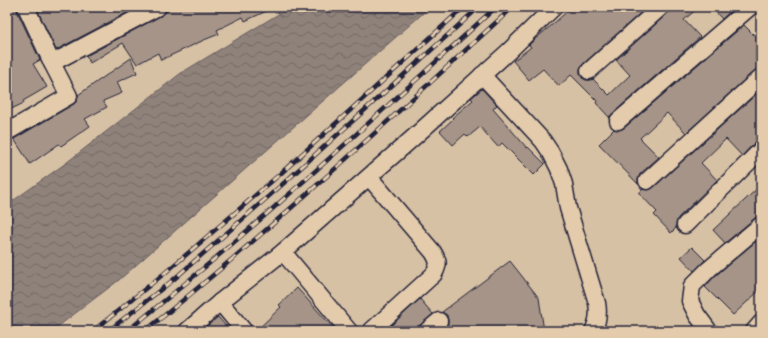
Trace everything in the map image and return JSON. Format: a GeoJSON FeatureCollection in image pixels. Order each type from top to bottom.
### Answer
{"type":"FeatureCollection","features":[{"type":"Feature","properties":{"kind":"street"},"geometry":{"type":"LineString","coordinates":[[7,132],[69,96],[26,7]]}},
{"type":"Feature","properties":{"kind":"street"},"geometry":{"type":"LineString","coordinates":[[52,63],[158,7]]}},
{"type":"Feature","properties":{"kind":"street"},"geometry":{"type":"LineString","coordinates":[[187,331],[220,302],[283,252],[369,177],[482,75],[554,7]]}},
{"type":"Feature","properties":{"kind":"street"},"geometry":{"type":"LineString","coordinates":[[589,71],[661,7]]}},
{"type":"Feature","properties":{"kind":"street"},"geometry":{"type":"LineString","coordinates":[[618,121],[750,7]]}},
{"type":"Feature","properties":{"kind":"street"},"geometry":{"type":"LineString","coordinates":[[482,75],[543,141],[551,152],[559,169],[564,184],[568,208],[597,303],[598,321],[593,331]]}},
{"type":"Feature","properties":{"kind":"street"},"geometry":{"type":"LineString","coordinates":[[647,181],[761,77]]}},
{"type":"Feature","properties":{"kind":"street"},"geometry":{"type":"LineString","coordinates":[[685,225],[761,150]]}},
{"type":"Feature","properties":{"kind":"street"},"geometry":{"type":"LineString","coordinates":[[369,177],[438,259],[438,266],[434,274],[371,331]]}},
{"type":"Feature","properties":{"kind":"street"},"geometry":{"type":"LineString","coordinates":[[709,331],[690,301],[692,286],[709,269],[761,225]]}},
{"type":"Feature","properties":{"kind":"street"},"geometry":{"type":"LineString","coordinates":[[283,252],[349,331]]}},
{"type":"Feature","properties":{"kind":"street"},"geometry":{"type":"LineString","coordinates":[[220,302],[244,331]]}},
{"type":"Feature","properties":{"kind":"street"},"geometry":{"type":"LineString","coordinates":[[427,331],[439,321]]}},
{"type":"Feature","properties":{"kind":"street"},"geometry":{"type":"LineString","coordinates":[[754,331],[761,323]]}},
{"type":"Feature","properties":{"kind":"water"},"geometry":{"type":"Polygon","coordinates":[[[290,7],[429,8],[119,280],[52,331],[7,331],[7,205],[66,163],[181,73],[290,7]]]}},
{"type":"Feature","properties":{"kind":"building"},"geometry":{"type":"Polygon","coordinates":[[[7,7],[17,7],[17,11],[40,60],[33,64],[47,87],[23,101],[24,103],[7,111],[7,7]]]}},
{"type":"Feature","properties":{"kind":"building"},"geometry":{"type":"Polygon","coordinates":[[[36,7],[138,7],[56,50],[36,7]]]}},
{"type":"Feature","properties":{"kind":"building"},"geometry":{"type":"Polygon","coordinates":[[[167,7],[275,7],[245,21],[243,17],[217,30],[219,34],[161,60],[158,53],[137,64],[123,43],[90,63],[86,56],[162,15],[166,12],[167,7]]]}},
{"type":"Feature","properties":{"kind":"building"},"geometry":{"type":"Polygon","coordinates":[[[572,7],[647,7],[580,68],[582,78],[586,80],[593,79],[609,95],[630,75],[616,60],[667,14],[670,7],[699,7],[684,20],[700,37],[609,117],[596,103],[597,101],[571,75],[559,86],[543,69],[529,80],[513,61],[531,47],[529,45],[534,40],[572,7]]]}},
{"type":"Feature","properties":{"kind":"building"},"geometry":{"type":"Polygon","coordinates":[[[711,7],[735,7],[722,19],[711,7]]]}},
{"type":"Feature","properties":{"kind":"building"},"geometry":{"type":"Polygon","coordinates":[[[744,25],[757,38],[756,40],[761,46],[761,68],[755,70],[686,133],[667,113],[640,138],[659,157],[640,174],[638,179],[639,185],[599,144],[614,129],[619,130],[624,128],[744,25]]]}},
{"type":"Feature","properties":{"kind":"building"},"geometry":{"type":"Polygon","coordinates":[[[131,58],[137,73],[117,82],[122,93],[103,101],[107,107],[85,119],[90,126],[61,146],[59,144],[30,164],[14,139],[74,104],[77,101],[78,95],[131,58]]]}},
{"type":"Feature","properties":{"kind":"building"},"geometry":{"type":"Polygon","coordinates":[[[482,89],[497,105],[493,109],[527,148],[528,147],[545,164],[534,175],[502,143],[498,147],[480,127],[468,137],[465,134],[453,145],[440,131],[453,119],[452,118],[473,100],[471,98],[482,89]]]}},
{"type":"Feature","properties":{"kind":"building"},"geometry":{"type":"Polygon","coordinates":[[[761,90],[761,141],[754,143],[742,156],[726,139],[701,163],[717,180],[678,218],[676,228],[671,233],[654,215],[657,212],[639,193],[643,189],[649,190],[653,188],[761,90]]]}},
{"type":"Feature","properties":{"kind":"building"},"geometry":{"type":"Polygon","coordinates":[[[761,185],[761,216],[755,218],[725,243],[713,230],[761,185]]]}},
{"type":"Feature","properties":{"kind":"building"},"geometry":{"type":"Polygon","coordinates":[[[761,237],[761,289],[733,315],[705,287],[715,276],[761,237]]]}},
{"type":"Feature","properties":{"kind":"building"},"geometry":{"type":"Polygon","coordinates":[[[692,247],[705,260],[694,271],[681,257],[692,247]]]}},
{"type":"Feature","properties":{"kind":"building"},"geometry":{"type":"Polygon","coordinates":[[[510,261],[539,298],[544,331],[442,331],[448,325],[448,320],[447,315],[442,312],[510,261]]]}},
{"type":"Feature","properties":{"kind":"building"},"geometry":{"type":"Polygon","coordinates":[[[297,288],[336,331],[256,331],[281,307],[279,305],[297,288]]]}},
{"type":"Feature","properties":{"kind":"building"},"geometry":{"type":"Polygon","coordinates":[[[420,299],[433,314],[418,327],[418,331],[385,331],[420,299]]]}},
{"type":"Feature","properties":{"kind":"building"},"geometry":{"type":"Polygon","coordinates":[[[218,317],[230,331],[201,331],[218,317]]]}},
{"type":"Feature","properties":{"kind":"railway"},"geometry":{"type":"LineString","coordinates":[[93,331],[166,272],[279,175],[464,7]]}},
{"type":"Feature","properties":{"kind":"railway"},"geometry":{"type":"LineString","coordinates":[[108,331],[173,280],[285,182],[479,7]]}},
{"type":"Feature","properties":{"kind":"railway"},"geometry":{"type":"LineString","coordinates":[[127,331],[268,213],[496,7]]}},
{"type":"Feature","properties":{"kind":"railway"},"geometry":{"type":"LineString","coordinates":[[145,331],[286,213],[513,7]]}}]}
